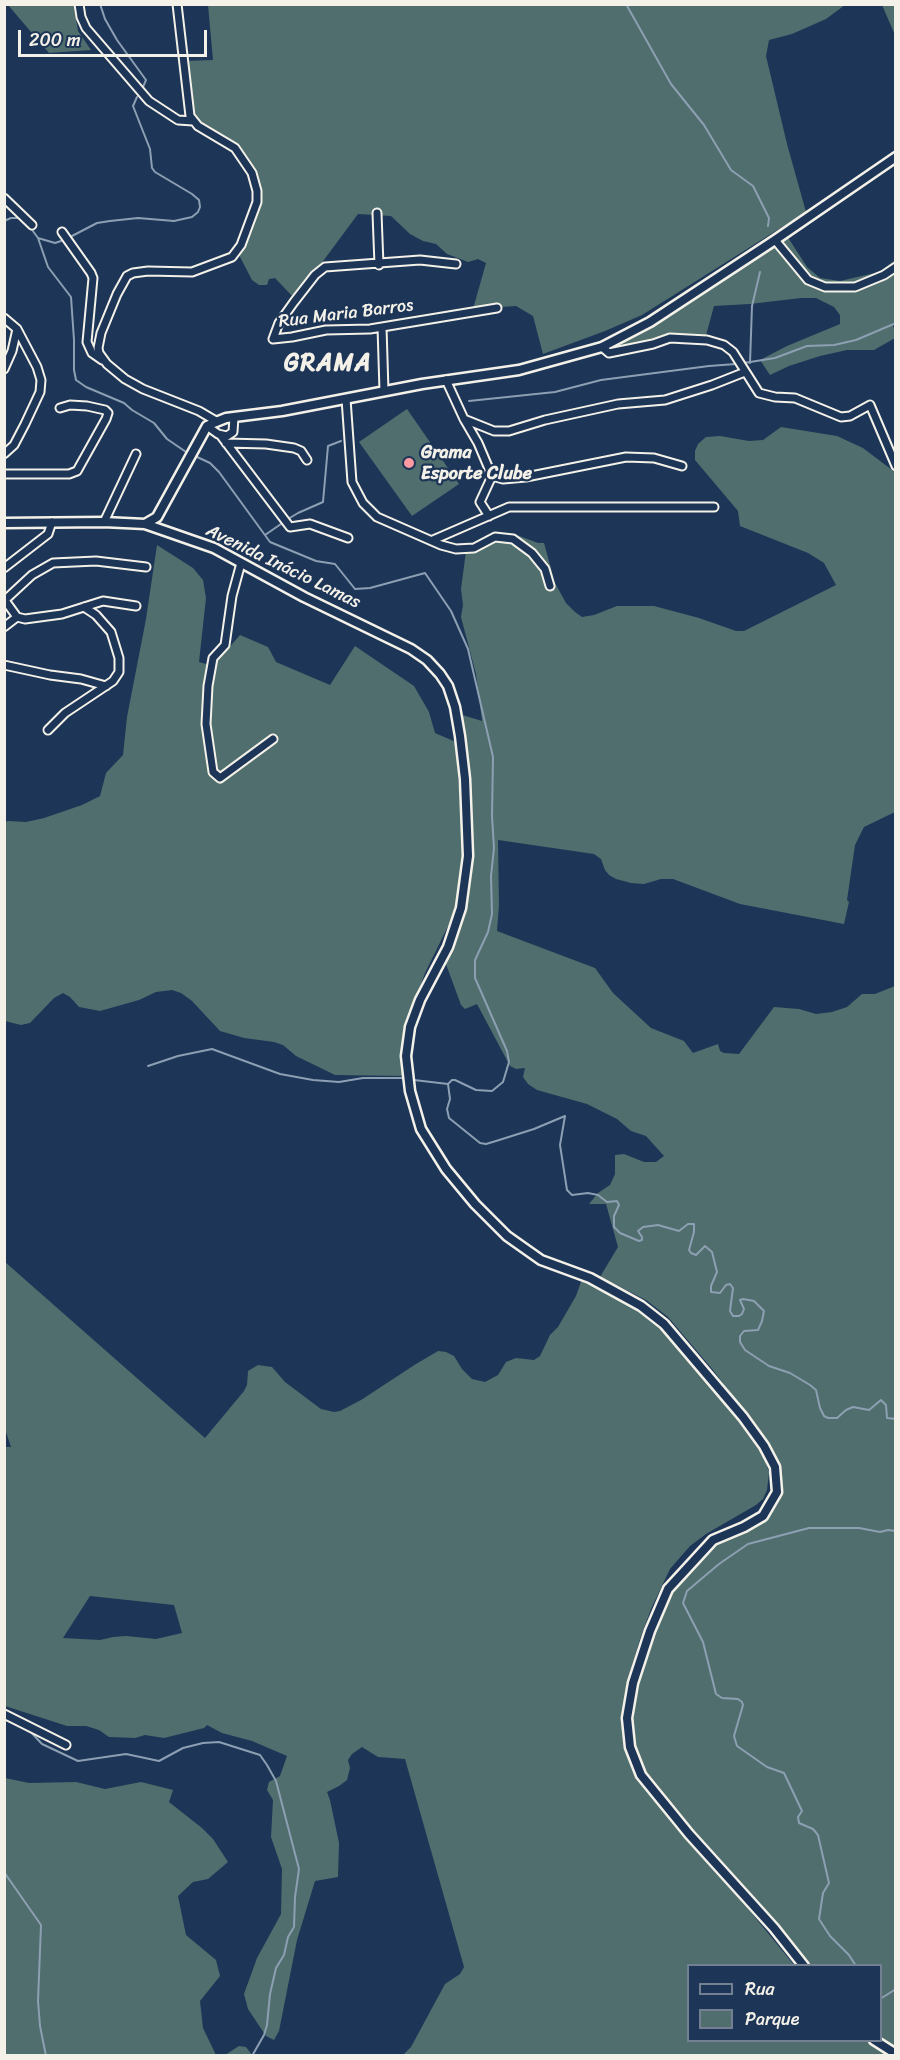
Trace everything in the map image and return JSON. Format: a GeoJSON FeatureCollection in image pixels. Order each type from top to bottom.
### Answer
{"type":"FeatureCollection","features":[{"type":"Feature","properties":{"kind":"main road"},"geometry":{"type":"LineString","coordinates":[[144,524],[157,517],[207,426],[216,421],[446,380],[519,370],[602,347],[650,322],[896,157]]}},
{"type":"Feature","properties":{"kind":"main road","name":"Avenida Inácio Lamas"},"geometry":{"type":"LineString","coordinates":[[4,523],[144,524],[214,548],[304,597],[411,649],[427,660],[440,674],[452,698],[461,747],[468,856],[461,908],[448,947],[420,1000],[410,1027],[406,1056],[410,1091],[421,1129],[446,1169],[475,1204],[507,1236],[541,1260],[590,1278],[641,1306],[664,1324],[743,1417],[764,1446],[775,1467],[777,1492],[763,1516],[713,1540],[668,1589],[650,1631],[633,1683],[627,1718],[630,1747],[641,1775],[689,1834],[774,1928],[803,1964]]}},
{"type":"Feature","properties":{"kind":"main road"},"geometry":{"type":"LineString","coordinates":[[877,2042],[896,2054]]}},
{"type":"Feature","properties":{"kind":"street"},"geometry":{"type":"LineString","coordinates":[[79,4],[86,28],[149,101],[178,120],[193,121]]}},
{"type":"Feature","properties":{"kind":"street"},"geometry":{"type":"LineString","coordinates":[[105,362],[98,348],[101,333],[127,276],[148,271],[192,272],[232,257],[237,251],[257,202],[257,190],[252,173],[235,148],[193,121],[190,116],[177,4]]}},
{"type":"Feature","properties":{"kind":"street"},"geometry":{"type":"LineString","coordinates":[[4,198],[32,225]]}},
{"type":"Feature","properties":{"kind":"street"},"geometry":{"type":"LineString","coordinates":[[377,213],[379,264]]}},
{"type":"Feature","properties":{"kind":"street"},"geometry":{"type":"LineString","coordinates":[[62,232],[93,278],[87,342],[92,353],[125,379],[143,389],[199,411],[216,421]]}},
{"type":"Feature","properties":{"kind":"street"},"geometry":{"type":"LineString","coordinates":[[775,240],[808,280],[825,287],[855,287],[884,275],[896,267]]}},
{"type":"Feature","properties":{"kind":"street","name":"Rua Maria Barros"},"geometry":{"type":"LineString","coordinates":[[456,264],[420,261],[330,266],[322,269],[279,323],[273,339],[326,330],[382,327],[497,308]]}},
{"type":"Feature","properties":{"kind":"street"},"geometry":{"type":"LineString","coordinates":[[4,318],[15,327],[40,372],[41,389],[22,431],[4,454]]}},
{"type":"Feature","properties":{"kind":"street"},"geometry":{"type":"LineString","coordinates":[[4,369],[12,351],[15,327]]}},
{"type":"Feature","properties":{"kind":"street"},"geometry":{"type":"LineString","coordinates":[[382,327],[384,391]]}},
{"type":"Feature","properties":{"kind":"street"},"geometry":{"type":"LineString","coordinates":[[602,347],[609,353],[670,338],[707,340],[724,345],[733,352],[759,393],[795,398],[841,417],[850,416],[870,405],[896,466]]}},
{"type":"Feature","properties":{"kind":"street"},"geometry":{"type":"LineString","coordinates":[[464,419],[494,431],[509,432],[544,420],[618,404],[665,400],[745,372]]}},
{"type":"Feature","properties":{"kind":"street"},"geometry":{"type":"LineString","coordinates":[[446,380],[492,476],[480,502],[489,516]]}},
{"type":"Feature","properties":{"kind":"street"},"geometry":{"type":"LineString","coordinates":[[346,399],[352,482],[363,503],[377,517],[456,549],[474,548],[495,537],[513,539],[532,553],[545,569],[550,586]]}},
{"type":"Feature","properties":{"kind":"street"},"geometry":{"type":"LineString","coordinates":[[4,474],[69,474],[77,471],[108,413],[105,410],[87,406],[70,405],[60,408]]}},
{"type":"Feature","properties":{"kind":"street"},"geometry":{"type":"LineString","coordinates":[[223,439],[232,434],[234,417]]}},
{"type":"Feature","properties":{"kind":"street"},"geometry":{"type":"LineString","coordinates":[[207,426],[223,439],[290,527],[310,524],[348,538]]}},
{"type":"Feature","properties":{"kind":"street"},"geometry":{"type":"LineString","coordinates":[[223,439],[296,448],[307,460]]}},
{"type":"Feature","properties":{"kind":"street"},"geometry":{"type":"LineString","coordinates":[[104,522],[136,454]]}},
{"type":"Feature","properties":{"kind":"street"},"geometry":{"type":"LineString","coordinates":[[492,476],[503,479],[526,477],[626,457],[654,458],[682,466]]}},
{"type":"Feature","properties":{"kind":"street"},"geometry":{"type":"LineString","coordinates":[[433,540],[509,507],[714,507]]}},
{"type":"Feature","properties":{"kind":"street"},"geometry":{"type":"LineString","coordinates":[[4,568],[48,534],[52,522]]}},
{"type":"Feature","properties":{"kind":"street"},"geometry":{"type":"LineString","coordinates":[[17,617],[5,599],[32,575],[53,563],[96,561],[146,567]]}},
{"type":"Feature","properties":{"kind":"street"},"geometry":{"type":"LineString","coordinates":[[241,563],[232,596],[225,645],[213,658],[208,686],[206,724],[213,772],[220,778],[273,739]]}},
{"type":"Feature","properties":{"kind":"street"},"geometry":{"type":"LineString","coordinates":[[4,627],[17,617],[31,619],[62,614],[103,601],[136,606]]}},
{"type":"Feature","properties":{"kind":"street"},"geometry":{"type":"LineString","coordinates":[[48,730],[65,713],[113,681],[119,672],[119,657],[111,632],[96,615],[84,606]]}},
{"type":"Feature","properties":{"kind":"street"},"geometry":{"type":"LineString","coordinates":[[4,665],[81,679],[106,686]]}},
{"type":"Feature","properties":{"kind":"street"},"geometry":{"type":"LineString","coordinates":[[4,1714],[66,1745]]}},
{"type":"Feature","properties":{"kind":"green space"},"geometry":{"type":"Polygon","coordinates":[[[8,5],[74,5],[78,31],[91,50],[49,53],[8,5]]]}},
{"type":"Feature","properties":{"kind":"green space"},"geometry":{"type":"Polygon","coordinates":[[[208,5],[845,5],[826,19],[792,34],[769,40],[766,56],[806,212],[642,315],[543,354],[533,316],[516,306],[473,309],[486,263],[478,259],[468,262],[447,254],[436,244],[423,241],[410,234],[391,216],[358,214],[295,299],[275,278],[269,279],[267,285],[259,285],[252,280],[238,253],[260,192],[250,164],[239,146],[185,121],[184,61],[213,60],[208,5]]]}},
{"type":"Feature","properties":{"kind":"green space"},"geometry":{"type":"Polygon","coordinates":[[[882,5],[895,5],[895,35],[882,5]]]}},
{"type":"Feature","properties":{"kind":"green space"},"geometry":{"type":"Polygon","coordinates":[[[787,236],[807,267],[820,278],[840,281],[879,272],[895,260],[895,322],[892,324],[895,338],[874,350],[847,350],[820,356],[770,375],[760,360],[840,324],[840,315],[834,307],[816,298],[801,298],[714,306],[705,339],[676,334],[599,352],[787,236]]]}},
{"type":"Feature","properties":{"kind":"green space","name":"Grama Esporte Clube"},"geometry":{"type":"Polygon","coordinates":[[[407,409],[459,484],[412,516],[359,442],[407,409]]]}},
{"type":"Feature","properties":{"kind":"green space"},"geometry":{"type":"Polygon","coordinates":[[[781,427],[837,436],[863,448],[896,473],[895,812],[864,827],[855,845],[847,900],[849,902],[844,924],[740,904],[673,879],[661,879],[644,884],[631,883],[609,875],[601,859],[594,854],[498,840],[497,931],[595,968],[613,993],[651,1028],[684,1041],[693,1053],[718,1044],[720,1051],[724,1053],[739,1054],[774,1007],[799,1009],[816,1014],[832,1012],[847,1007],[862,994],[875,994],[895,986],[895,2046],[882,2039],[882,1964],[805,1964],[725,1866],[655,1787],[646,1774],[636,1751],[632,1718],[637,1685],[665,1600],[704,1546],[755,1520],[772,1501],[777,1465],[770,1447],[749,1417],[668,1317],[646,1300],[600,1277],[618,1247],[606,1204],[589,1204],[598,1193],[610,1185],[615,1174],[615,1155],[624,1154],[644,1162],[656,1162],[664,1156],[646,1136],[631,1131],[617,1119],[587,1104],[537,1090],[528,1084],[523,1077],[525,1068],[516,1069],[510,1066],[477,1004],[465,1009],[461,1005],[443,956],[466,906],[473,861],[467,753],[459,714],[482,721],[476,674],[461,617],[463,605],[461,589],[466,551],[514,534],[544,543],[555,583],[566,603],[582,617],[617,606],[654,606],[736,631],[744,631],[836,585],[824,563],[808,553],[740,526],[738,511],[695,460],[698,444],[706,437],[763,440],[781,427]]]}},
{"type":"Feature","properties":{"kind":"green space"},"geometry":{"type":"Polygon","coordinates":[[[157,545],[193,568],[203,580],[206,598],[199,662],[213,666],[240,635],[268,647],[276,662],[330,685],[355,646],[414,686],[429,712],[435,733],[456,742],[464,861],[462,883],[454,914],[425,973],[410,1015],[405,1076],[335,1075],[296,1056],[283,1045],[220,1031],[192,1001],[172,990],[156,992],[139,1000],[100,1011],[79,1007],[63,993],[54,998],[30,1023],[21,1025],[5,1021],[5,822],[26,822],[44,818],[100,796],[106,773],[123,755],[127,717],[146,619],[157,545]]]}},
{"type":"Feature","properties":{"kind":"green space"},"geometry":{"type":"Polygon","coordinates":[[[5,1262],[205,1438],[244,1391],[248,1371],[258,1365],[272,1367],[285,1382],[321,1409],[334,1412],[361,1400],[438,1351],[454,1356],[472,1379],[485,1382],[498,1375],[506,1362],[516,1358],[534,1360],[540,1356],[550,1335],[558,1327],[576,1296],[582,1279],[648,1312],[724,1399],[763,1452],[769,1473],[767,1490],[763,1499],[690,1546],[670,1569],[640,1639],[623,1709],[627,1754],[643,1786],[718,1872],[793,1964],[687,1964],[687,2042],[868,2042],[894,2055],[403,2055],[411,2047],[445,1984],[460,1974],[464,1967],[405,1759],[378,1757],[362,1747],[348,1760],[350,1768],[347,1780],[327,1792],[339,1843],[338,1877],[315,1881],[297,1940],[279,2031],[274,2040],[266,2036],[248,2009],[244,1994],[257,1958],[281,1914],[282,1869],[271,1837],[273,1800],[267,1790],[269,1782],[280,1776],[287,1756],[252,1741],[222,1733],[207,1725],[204,1728],[164,1738],[145,1735],[135,1738],[109,1737],[99,1730],[86,1726],[67,1726],[5,1706],[5,1447],[11,1447],[5,1429],[5,1262]],[[90,1596],[63,1638],[100,1640],[126,1636],[156,1639],[182,1633],[174,1605],[90,1596]]]}},
{"type":"Feature","properties":{"kind":"green space"},"geometry":{"type":"Polygon","coordinates":[[[5,1778],[29,1783],[76,1782],[105,1789],[141,1782],[173,1790],[169,1802],[213,1839],[228,1862],[208,1879],[193,1882],[178,1896],[186,1935],[216,1960],[220,1976],[200,2001],[203,2028],[216,2055],[5,2055],[5,1778]]]}},
{"type":"Feature","properties":{"kind":"green space"},"geometry":{"type":"Polygon","coordinates":[[[239,2046],[246,2047],[252,2055],[225,2055],[239,2046]]]}},
{"type":"Feature","properties":{"kind":"waterway"},"geometry":{"type":"LineString","coordinates":[[100,4],[105,19],[117,40],[146,80],[143,87]]}},
{"type":"Feature","properties":{"kind":"waterway"},"geometry":{"type":"LineString","coordinates":[[626,4],[671,84],[704,125],[731,170],[753,186],[769,218],[768,226]]}},
{"type":"Feature","properties":{"kind":"waterway"},"geometry":{"type":"LineString","coordinates":[[72,236],[97,223],[138,218],[174,221],[192,217],[198,212],[199,200],[152,168],[150,149],[133,106],[137,97]]}},
{"type":"Feature","properties":{"kind":"waterway"},"geometry":{"type":"LineString","coordinates":[[4,221],[11,218],[22,218]]}},
{"type":"Feature","properties":{"kind":"waterway"},"geometry":{"type":"LineString","coordinates":[[30,227],[38,238],[48,267],[71,297],[76,380],[86,387],[124,403],[154,423],[167,439],[189,454]]}},
{"type":"Feature","properties":{"kind":"waterway"},"geometry":{"type":"LineString","coordinates":[[38,238],[55,243],[61,241]]}},
{"type":"Feature","properties":{"kind":"waterway"},"geometry":{"type":"LineString","coordinates":[[750,363],[752,306],[760,272]]}},
{"type":"Feature","properties":{"kind":"waterway"},"geometry":{"type":"LineString","coordinates":[[744,363],[775,358],[807,346],[834,345],[856,340],[896,323]]}},
{"type":"Feature","properties":{"kind":"waterway"},"geometry":{"type":"LineString","coordinates":[[469,401],[555,392],[601,380],[736,364]]}},
{"type":"Feature","properties":{"kind":"waterway"},"geometry":{"type":"LineString","coordinates":[[288,519],[323,502],[328,446],[341,441]]}},
{"type":"Feature","properties":{"kind":"waterway"},"geometry":{"type":"LineString","coordinates":[[195,456],[210,463],[219,472],[270,542],[316,561],[335,564],[355,589],[370,588],[425,573],[451,611],[468,649],[493,757],[492,914],[488,932],[475,960],[475,978],[507,1051],[509,1062],[503,1082],[492,1091],[476,1090],[455,1080],[448,1084]]}},
{"type":"Feature","properties":{"kind":"waterway"},"geometry":{"type":"LineString","coordinates":[[265,535],[281,524]]}},
{"type":"Feature","properties":{"kind":"waterway"},"geometry":{"type":"LineString","coordinates":[[148,1066],[178,1056],[212,1049],[280,1074],[313,1080],[339,1082],[363,1078],[403,1078]]}},
{"type":"Feature","properties":{"kind":"waterway"},"geometry":{"type":"LineString","coordinates":[[414,1080],[448,1084]]}},
{"type":"Feature","properties":{"kind":"waterway"},"geometry":{"type":"LineString","coordinates":[[448,1084],[449,1118],[480,1143],[486,1144],[534,1129],[565,1116],[560,1145],[567,1190],[572,1195],[588,1193],[598,1195],[607,1202],[617,1201],[619,1205],[614,1216],[614,1227],[620,1233],[639,1241],[642,1237],[638,1231],[643,1227],[658,1225],[679,1231],[688,1224],[694,1224],[689,1250],[696,1255],[705,1246],[712,1252],[717,1272],[711,1292],[720,1293],[726,1285],[730,1284],[733,1288],[730,1311],[733,1316],[742,1314],[744,1309],[740,1300],[743,1299],[754,1301],[764,1311],[758,1330],[744,1331],[740,1336],[740,1342],[745,1350],[769,1366],[790,1373],[810,1385],[816,1390],[820,1408],[824,1416],[828,1418],[837,1418],[853,1407],[869,1410],[881,1400],[886,1405],[887,1418],[896,1419]]}},
{"type":"Feature","properties":{"kind":"waterway"},"geometry":{"type":"LineString","coordinates":[[855,1964],[830,1936],[819,1919],[823,1893],[829,1883],[818,1835],[813,1829],[799,1823],[798,1817],[802,1811],[784,1773],[767,1767],[737,1746],[734,1736],[742,1702],[738,1699],[722,1698],[716,1694],[703,1642],[683,1603],[687,1591],[719,1564],[748,1544],[809,1528],[896,1531]]}},
{"type":"Feature","properties":{"kind":"waterway"},"geometry":{"type":"LineString","coordinates":[[27,1728],[42,1744],[78,1761],[126,1754],[159,1761],[183,1748],[219,1742],[260,1755],[267,1765],[276,1781],[299,1869],[294,1927],[288,1937],[284,1955],[276,1968],[264,2035],[252,2056]]}},
{"type":"Feature","properties":{"kind":"waterway"},"geometry":{"type":"LineString","coordinates":[[4,1872],[41,1925],[38,2001],[46,2056]]}},
{"type":"Feature","properties":{"kind":"waterway"},"geometry":{"type":"LineString","coordinates":[[882,1998],[896,1989]]}},
{"type":"Feature","properties":{"kind":"place","name":"Grama Esporte Clube"},"geometry":{"type":"Point","coordinates":[409,463]}},
{"type":"Feature","properties":{"kind":"district","name":"GRAMA"},"geometry":{"type":"Point","coordinates":[328,364]}}]}
